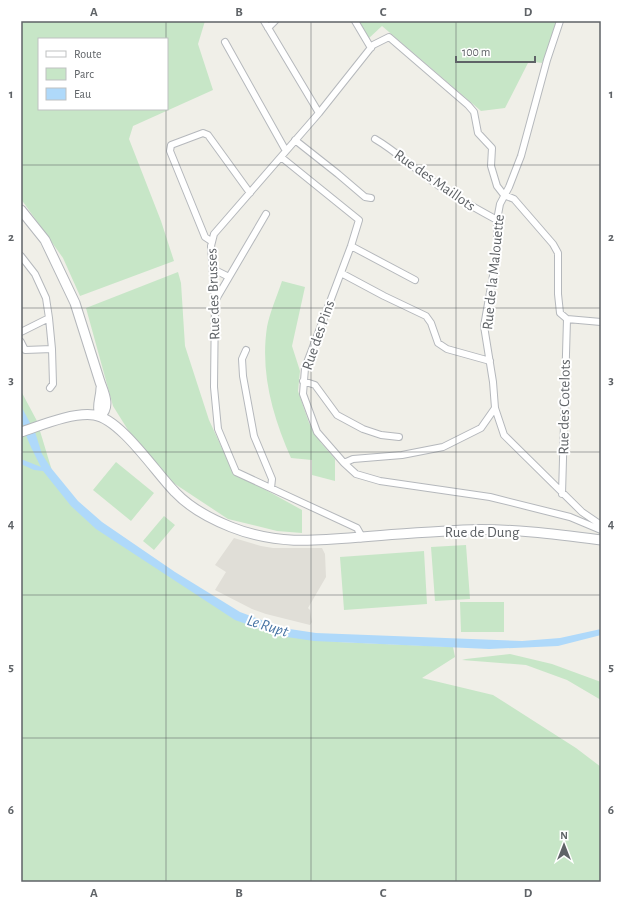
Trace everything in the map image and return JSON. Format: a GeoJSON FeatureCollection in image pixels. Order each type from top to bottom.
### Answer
{"type":"FeatureCollection","features":[{"type":"Feature","properties":{"kind":"main road"},"geometry":{"type":"LineString","coordinates":[[21,432],[69,417],[81,415],[100,416],[98,411],[101,394],[100,382],[75,303],[45,240],[22,213]]}},
{"type":"Feature","properties":{"kind":"main road","name":"Rue de Dung"},"geometry":{"type":"LineString","coordinates":[[100,416],[105,418],[124,433],[176,493],[193,508],[213,519],[255,535],[298,542],[488,529],[551,533],[601,540]]}},
{"type":"Feature","properties":{"kind":"street"},"geometry":{"type":"LineString","coordinates":[[264,21],[319,113]]}},
{"type":"Feature","properties":{"kind":"street"},"geometry":{"type":"LineString","coordinates":[[268,28],[275,21]]}},
{"type":"Feature","properties":{"kind":"street"},"geometry":{"type":"LineString","coordinates":[[355,21],[371,48]]}},
{"type":"Feature","properties":{"kind":"street","name":"Rue de la Malouette"},"geometry":{"type":"LineString","coordinates":[[560,21],[547,60],[521,156],[509,187],[500,204],[497,220],[497,253],[484,326],[494,382],[495,408],[504,435],[562,494],[582,512],[601,526]]}},
{"type":"Feature","properties":{"kind":"street","name":"Rue des Brusses"},"geometry":{"type":"LineString","coordinates":[[362,537],[358,528],[236,472],[218,428],[214,387],[215,301],[211,241],[214,234],[319,113],[373,45],[389,37],[468,105],[474,112],[478,133],[492,148],[491,166],[497,186],[504,195]]}},
{"type":"Feature","properties":{"kind":"street"},"geometry":{"type":"LineString","coordinates":[[225,42],[286,151]]}},
{"type":"Feature","properties":{"kind":"street"},"geometry":{"type":"LineString","coordinates":[[211,241],[205,237],[170,151],[171,145],[203,133],[208,135],[250,193]]}},
{"type":"Feature","properties":{"kind":"street","name":"Rue des Maillots"},"geometry":{"type":"LineString","coordinates":[[375,139],[386,145],[429,178],[472,207],[497,220]]}},
{"type":"Feature","properties":{"kind":"street"},"geometry":{"type":"LineString","coordinates":[[295,140],[365,197],[371,198]]}},
{"type":"Feature","properties":{"kind":"street","name":"Rue des Pins"},"geometry":{"type":"LineString","coordinates":[[281,157],[359,220],[351,246],[305,368],[303,381],[303,394],[317,432],[344,463]]}},
{"type":"Feature","properties":{"kind":"street"},"geometry":{"type":"LineString","coordinates":[[504,195],[514,200],[553,244],[558,253],[558,294],[560,313],[567,319],[601,322]]}},
{"type":"Feature","properties":{"kind":"street"},"geometry":{"type":"LineString","coordinates":[[215,301],[266,214]]}},
{"type":"Feature","properties":{"kind":"street"},"geometry":{"type":"LineString","coordinates":[[351,246],[415,280]]}},
{"type":"Feature","properties":{"kind":"street"},"geometry":{"type":"LineString","coordinates":[[21,256],[36,274],[46,298],[52,349],[53,384],[50,388]]}},
{"type":"Feature","properties":{"kind":"street"},"geometry":{"type":"LineString","coordinates":[[214,269],[229,277]]}},
{"type":"Feature","properties":{"kind":"street"},"geometry":{"type":"LineString","coordinates":[[341,273],[426,316],[431,324],[438,343],[447,349],[490,361]]}},
{"type":"Feature","properties":{"kind":"street"},"geometry":{"type":"LineString","coordinates":[[21,332],[49,318]]}},
{"type":"Feature","properties":{"kind":"street","name":"Rue des Cotelots"},"geometry":{"type":"LineString","coordinates":[[562,494],[567,319]]}},
{"type":"Feature","properties":{"kind":"street"},"geometry":{"type":"LineString","coordinates":[[21,342],[25,350],[52,349]]}},
{"type":"Feature","properties":{"kind":"street"},"geometry":{"type":"LineString","coordinates":[[246,350],[242,359],[243,376],[254,436],[272,479],[272,488]]}},
{"type":"Feature","properties":{"kind":"street"},"geometry":{"type":"LineString","coordinates":[[303,381],[315,385],[337,415],[375,433],[399,437]]}},
{"type":"Feature","properties":{"kind":"street"},"geometry":{"type":"LineString","coordinates":[[495,408],[481,428],[443,447],[402,455],[354,459],[344,463],[356,474],[380,481],[490,497],[570,517],[601,530]]}},
{"type":"Feature","properties":{"kind":"shaded area"},"geometry":{"type":"Polygon","coordinates":[[[234,538],[273,548],[322,548],[325,554],[326,577],[308,608],[310,610],[312,622],[310,625],[252,609],[215,590],[226,572],[215,565],[234,538]]]}},
{"type":"Feature","properties":{"kind":"green space"},"geometry":{"type":"Polygon","coordinates":[[[21,21],[205,21],[198,44],[213,90],[133,126],[129,139],[161,221],[174,261],[80,296],[63,258],[21,199],[21,21]]]}},
{"type":"Feature","properties":{"kind":"green space"},"geometry":{"type":"Polygon","coordinates":[[[358,21],[560,21],[542,63],[529,61],[505,108],[481,111],[382,26],[368,39],[358,21]]]}},
{"type":"Feature","properties":{"kind":"green space"},"geometry":{"type":"Polygon","coordinates":[[[178,272],[181,283],[185,346],[209,420],[233,472],[302,510],[302,533],[277,531],[228,519],[172,482],[128,430],[113,406],[86,308],[178,272]]]}},
{"type":"Feature","properties":{"kind":"green space"},"geometry":{"type":"Polygon","coordinates":[[[282,281],[305,287],[292,346],[300,371],[298,391],[309,423],[321,443],[335,459],[335,481],[312,475],[312,460],[291,458],[274,411],[267,378],[265,344],[268,321],[282,281]]]}},
{"type":"Feature","properties":{"kind":"green space"},"geometry":{"type":"Polygon","coordinates":[[[21,391],[37,421],[53,474],[98,526],[229,613],[283,635],[338,642],[453,647],[455,657],[422,678],[493,695],[576,748],[601,767],[601,882],[21,882],[21,391]]]}},
{"type":"Feature","properties":{"kind":"green space"},"geometry":{"type":"Polygon","coordinates":[[[116,462],[154,493],[131,521],[93,490],[116,462]]]}},
{"type":"Feature","properties":{"kind":"green space"},"geometry":{"type":"Polygon","coordinates":[[[164,516],[175,525],[154,550],[143,541],[164,516]]]}},
{"type":"Feature","properties":{"kind":"green space"},"geometry":{"type":"Polygon","coordinates":[[[466,545],[470,599],[435,601],[431,547],[466,545]]]}},
{"type":"Feature","properties":{"kind":"green space"},"geometry":{"type":"Polygon","coordinates":[[[424,551],[427,604],[344,610],[340,557],[424,551]]]}},
{"type":"Feature","properties":{"kind":"green space"},"geometry":{"type":"Polygon","coordinates":[[[460,602],[504,602],[504,632],[461,632],[460,602]]]}},
{"type":"Feature","properties":{"kind":"green space"},"geometry":{"type":"Polygon","coordinates":[[[510,654],[552,664],[601,682],[601,700],[567,680],[526,665],[462,660],[510,654]]]}},
{"type":"Feature","properties":{"kind":"water","name":"Le Rupt"},"geometry":{"type":"Polygon","coordinates":[[[21,406],[35,432],[42,454],[51,468],[78,501],[102,522],[175,572],[240,612],[283,628],[316,633],[522,641],[560,638],[601,629],[601,635],[558,646],[489,649],[314,641],[280,636],[235,620],[96,529],[71,506],[43,471],[34,470],[21,464],[21,459],[41,467],[24,430],[21,406]]]}}]}
